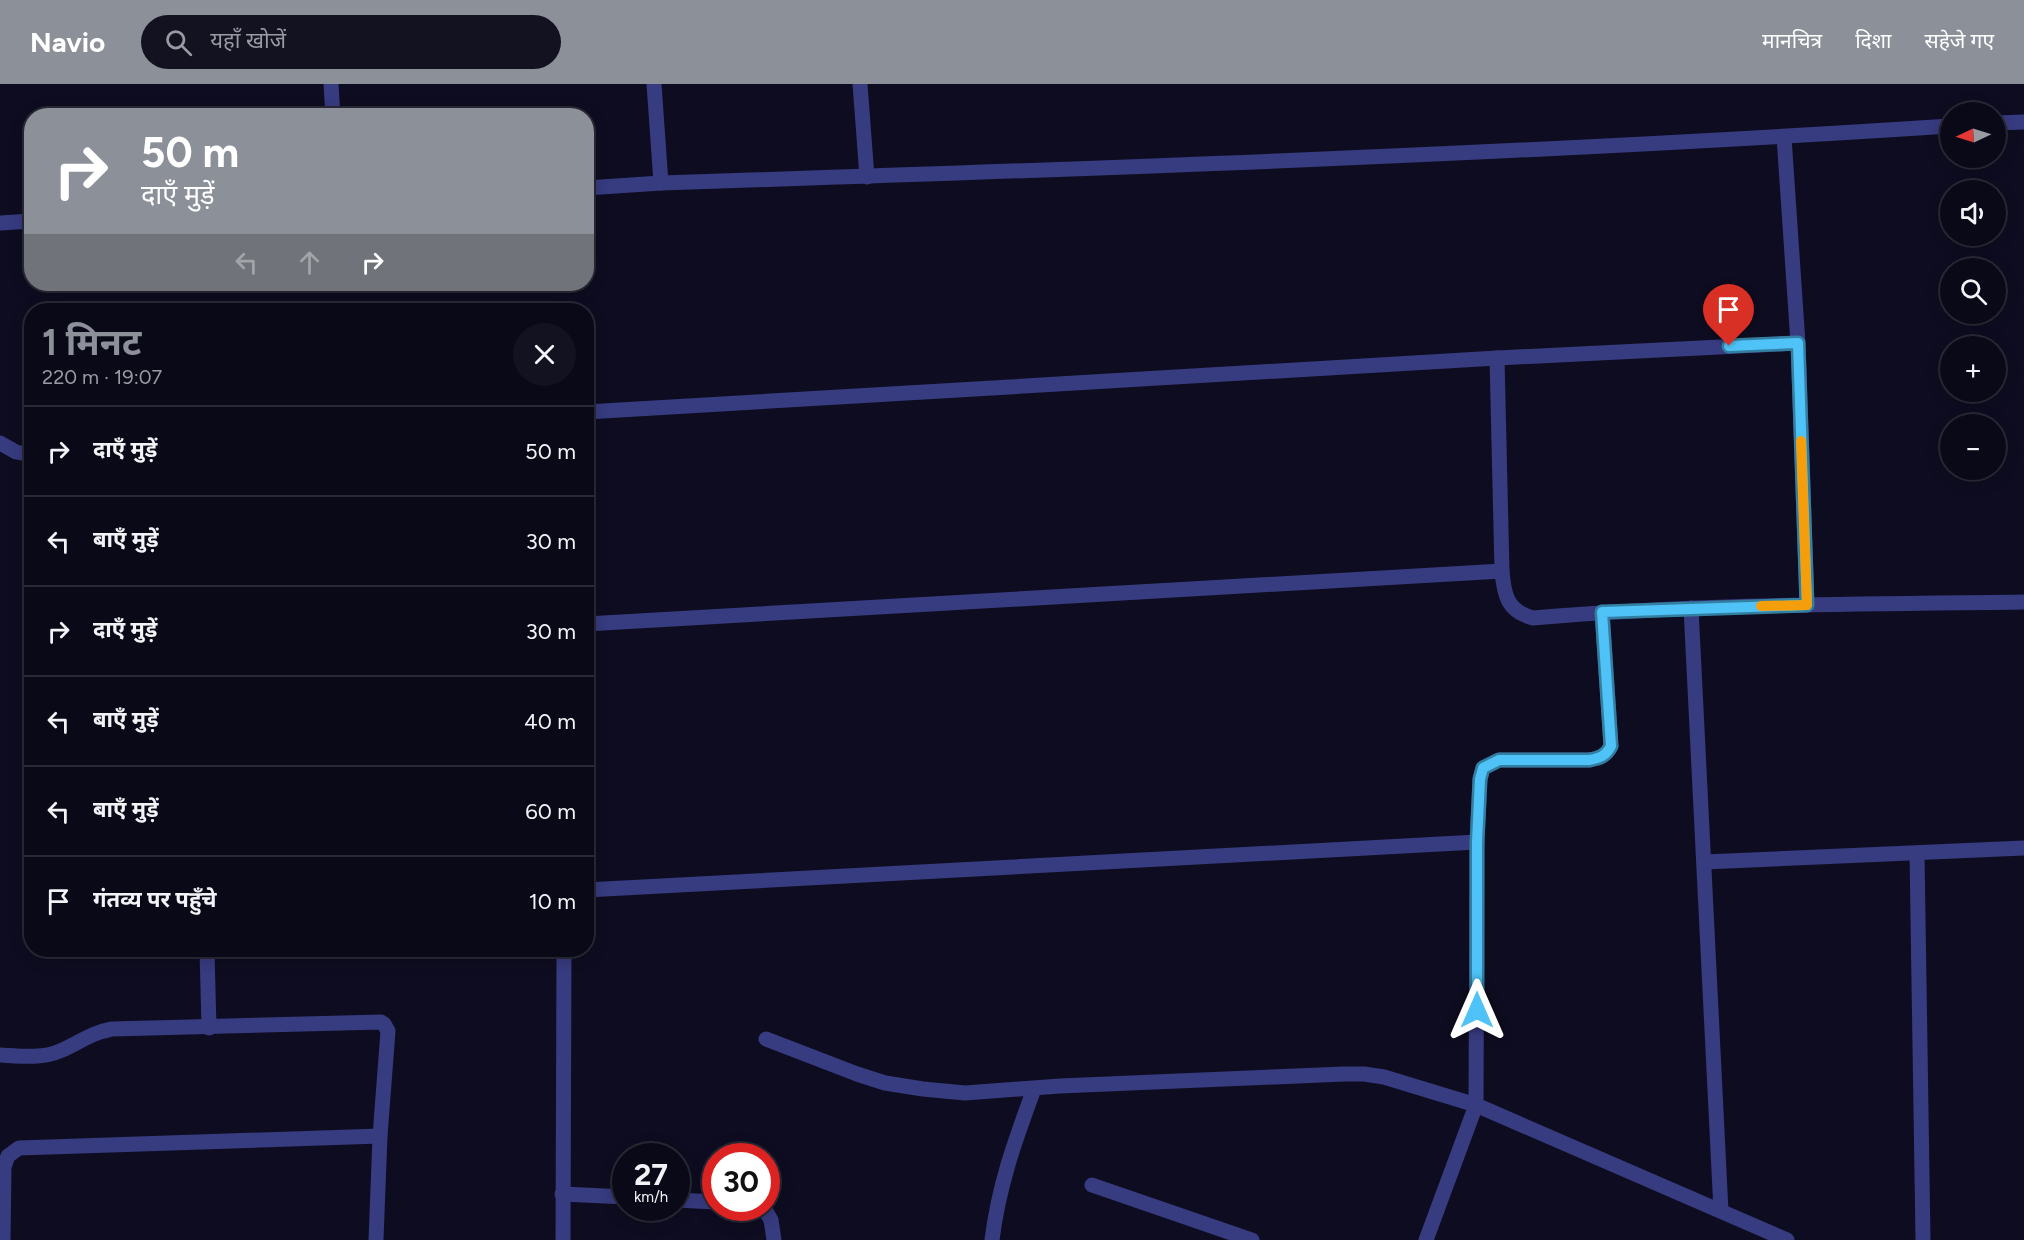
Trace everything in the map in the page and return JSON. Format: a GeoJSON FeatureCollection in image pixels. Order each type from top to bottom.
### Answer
{"type":"FeatureCollection","features":[{"type":"Feature","properties":{"kind":"street"},"geometry":{"type":"LineString","coordinates":[[332,84],[333,108]]}},
{"type":"Feature","properties":{"kind":"street"},"geometry":{"type":"LineString","coordinates":[[654,84],[661,183]]}},
{"type":"Feature","properties":{"kind":"street"},"geometry":{"type":"LineString","coordinates":[[860,84],[867,177]]}},
{"type":"Feature","properties":{"kind":"street"},"geometry":{"type":"LineString","coordinates":[[2006,123],[2024,122]]}},
{"type":"Feature","properties":{"kind":"street"},"geometry":{"type":"LineString","coordinates":[[594,187],[661,183],[1400,156],[1784,137],[1940,127]]}},
{"type":"Feature","properties":{"kind":"street"},"geometry":{"type":"LineString","coordinates":[[1784,137],[1798,343],[1807,605]]}},
{"type":"Feature","properties":{"kind":"street"},"geometry":{"type":"LineString","coordinates":[[0,223],[24,222]]}},
{"type":"Feature","properties":{"kind":"street"},"geometry":{"type":"LineString","coordinates":[[594,412],[1497,358],[1798,343]]}},
{"type":"Feature","properties":{"kind":"street"},"geometry":{"type":"LineString","coordinates":[[1497,358],[1504,593],[1510,604],[1523,615],[1533,618],[1691,608],[2024,602]]}},
{"type":"Feature","properties":{"kind":"street"},"geometry":{"type":"LineString","coordinates":[[0,443],[16,452],[24,454]]}},
{"type":"Feature","properties":{"kind":"street"},"geometry":{"type":"LineString","coordinates":[[594,624],[1502,571]]}},
{"type":"Feature","properties":{"kind":"street"},"geometry":{"type":"LineString","coordinates":[[1691,608],[1721,1211]]}},
{"type":"Feature","properties":{"kind":"street"},"geometry":{"type":"LineString","coordinates":[[1426,1240],[1476,1105],[1477,842],[1480,779],[1483,768],[1499,760],[1589,760],[1602,757],[1608,752],[1611,746],[1602,612]]}},
{"type":"Feature","properties":{"kind":"street"},"geometry":{"type":"LineString","coordinates":[[594,890],[1477,842]]}},
{"type":"Feature","properties":{"kind":"street"},"geometry":{"type":"LineString","coordinates":[[1704,862],[2024,848]]}},
{"type":"Feature","properties":{"kind":"street"},"geometry":{"type":"LineString","coordinates":[[1917,853],[1923,1240]]}},
{"type":"Feature","properties":{"kind":"street"},"geometry":{"type":"LineString","coordinates":[[207,957],[209,1028]]}},
{"type":"Feature","properties":{"kind":"street"},"geometry":{"type":"LineString","coordinates":[[563,1240],[564,957]]}},
{"type":"Feature","properties":{"kind":"street"},"geometry":{"type":"LineString","coordinates":[[0,1055],[32,1056],[60,1052],[87,1036],[112,1029],[381,1022],[388,1031],[380,1136],[376,1240]]}},
{"type":"Feature","properties":{"kind":"street"},"geometry":{"type":"LineString","coordinates":[[766,1039],[885,1083],[965,1093],[1364,1074],[1384,1077],[1476,1105],[1787,1240]]}},
{"type":"Feature","properties":{"kind":"street"},"geometry":{"type":"LineString","coordinates":[[992,1240],[1007,1161],[1034,1089]]}},
{"type":"Feature","properties":{"kind":"street"},"geometry":{"type":"LineString","coordinates":[[3,1240],[5,1161],[12,1151],[19,1148],[380,1136]]}},
{"type":"Feature","properties":{"kind":"street"},"geometry":{"type":"LineString","coordinates":[[1092,1185],[1252,1240]]}},
{"type":"Feature","properties":{"kind":"street"},"geometry":{"type":"LineString","coordinates":[[562,1194],[612,1196]]}},
{"type":"Feature","properties":{"kind":"street"},"geometry":{"type":"LineString","coordinates":[[771,1221],[774,1240]]}},
{"type":"Feature","properties":{"kind":"slow traffic"},"geometry":{"type":"LineString","coordinates":[[1761,606],[1807,605],[1801,441]]}},
{"type":"Feature","properties":{"kind":"route"},"geometry":{"type":"LineString","coordinates":[[1477,1010],[1477,842],[1480,779],[1483,768],[1499,760],[1589,760],[1602,757],[1608,752],[1611,746],[1602,612],[1807,605],[1798,343],[1729,346]]}}]}
